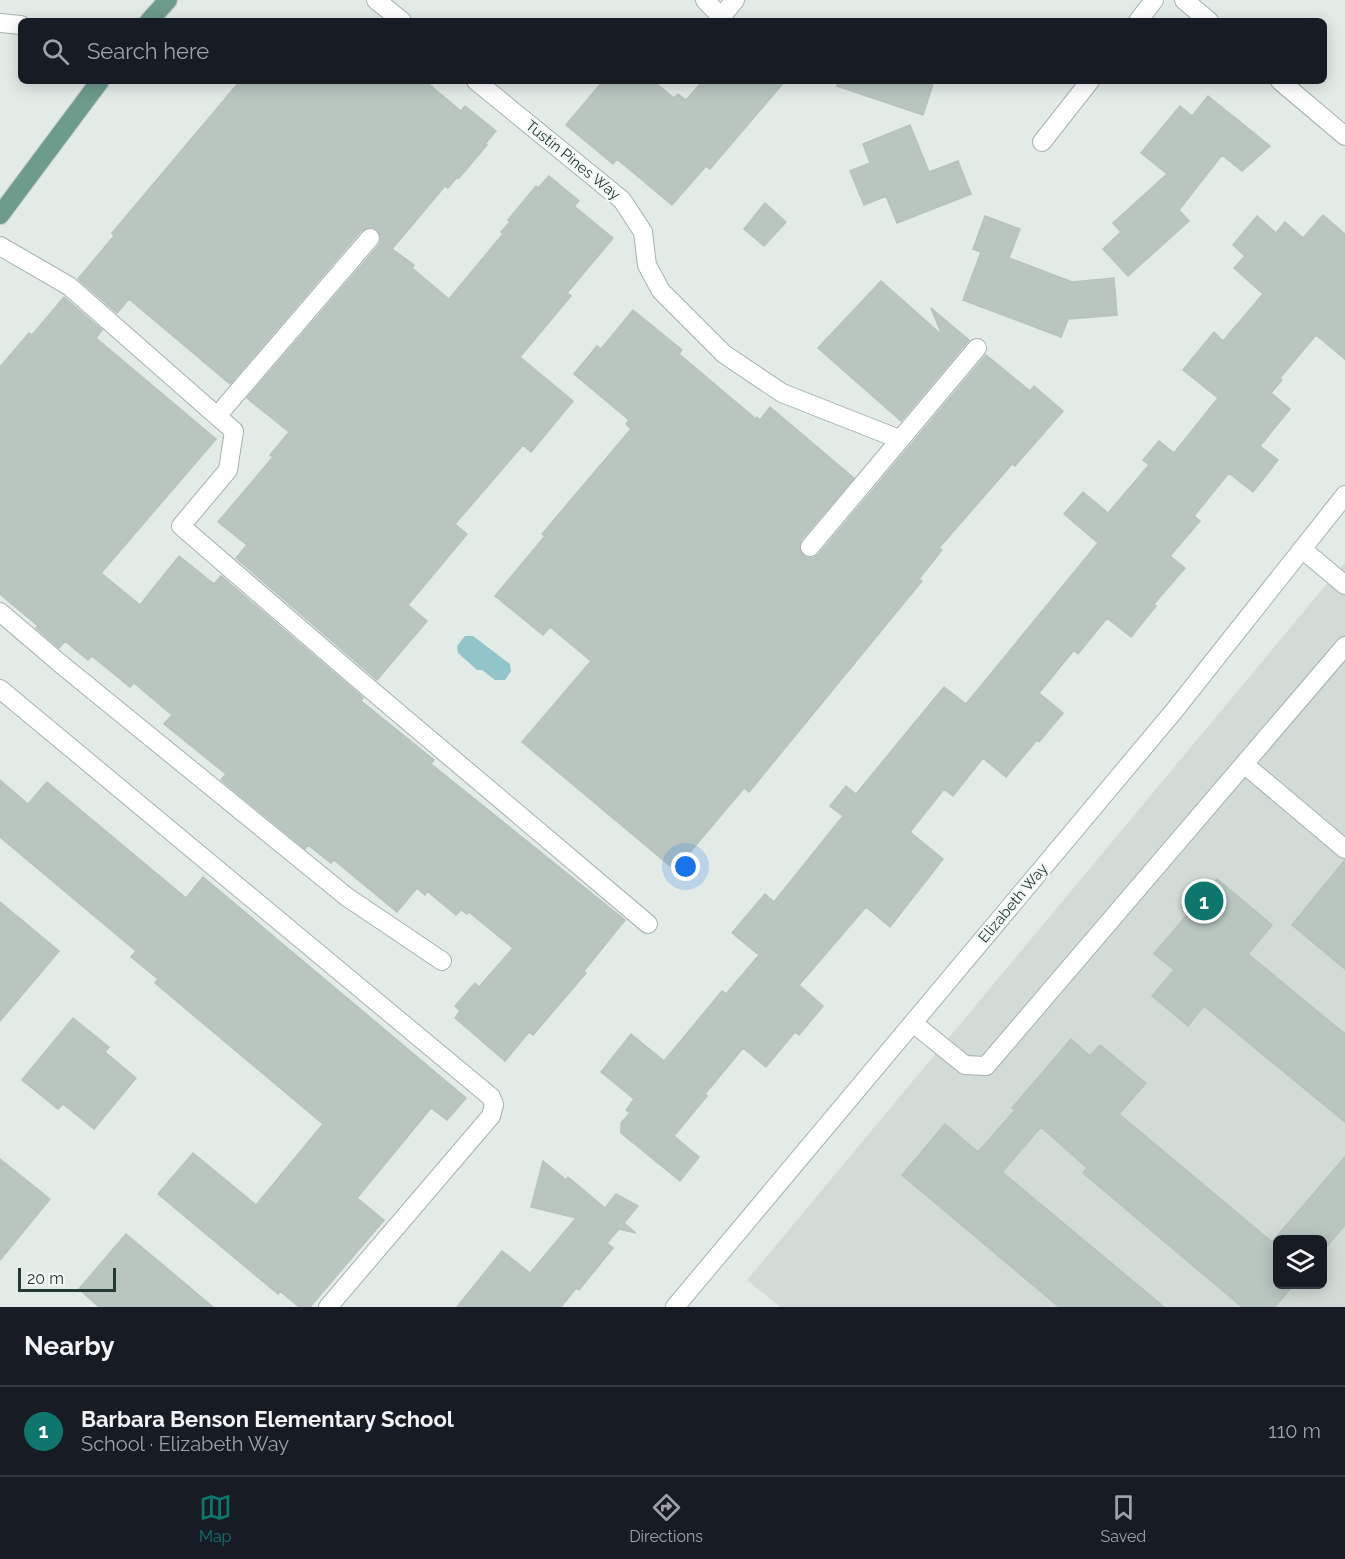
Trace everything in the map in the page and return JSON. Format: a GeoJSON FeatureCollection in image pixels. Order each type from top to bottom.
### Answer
{"type":"FeatureCollection","features":[{"type":"Feature","properties":{"kind":"main road"},"geometry":{"type":"LineString","coordinates":[[152,18],[168,0]]}},
{"type":"Feature","properties":{"kind":"main road"},"geometry":{"type":"LineString","coordinates":[[0,215],[97,84]]}},
{"type":"Feature","properties":{"kind":"street"},"geometry":{"type":"LineString","coordinates":[[376,0],[398,18]]}},
{"type":"Feature","properties":{"kind":"street"},"geometry":{"type":"LineString","coordinates":[[705,0],[718,18]]}},
{"type":"Feature","properties":{"kind":"street"},"geometry":{"type":"LineString","coordinates":[[720,18],[735,0]]}},
{"type":"Feature","properties":{"kind":"street"},"geometry":{"type":"LineString","coordinates":[[1140,18],[1154,0]]}},
{"type":"Feature","properties":{"kind":"street"},"geometry":{"type":"LineString","coordinates":[[1184,0],[1205,18]]}},
{"type":"Feature","properties":{"kind":"street"},"geometry":{"type":"LineString","coordinates":[[0,23],[18,25]]}},
{"type":"Feature","properties":{"kind":"street","name":"Tustin Pines Way"},"geometry":{"type":"LineString","coordinates":[[480,84],[622,200],[643,232],[647,265],[661,291],[724,354],[782,393],[899,440]]}},
{"type":"Feature","properties":{"kind":"street"},"geometry":{"type":"LineString","coordinates":[[1042,142],[1088,84]]}},
{"type":"Feature","properties":{"kind":"street"},"geometry":{"type":"LineString","coordinates":[[1284,84],[1345,136]]}},
{"type":"Feature","properties":{"kind":"street"},"geometry":{"type":"LineString","coordinates":[[217,416],[370,238]]}},
{"type":"Feature","properties":{"kind":"street"},"geometry":{"type":"LineString","coordinates":[[0,246],[69,286],[234,431],[228,470],[181,526],[648,924]]}},
{"type":"Feature","properties":{"kind":"street"},"geometry":{"type":"LineString","coordinates":[[810,547],[977,348]]}},
{"type":"Feature","properties":{"kind":"street","name":"Elizabeth Way"},"geometry":{"type":"LineString","coordinates":[[675,1307],[1174,711],[1345,495]]}},
{"type":"Feature","properties":{"kind":"street"},"geometry":{"type":"LineString","coordinates":[[1302,549],[1345,585]]}},
{"type":"Feature","properties":{"kind":"street"},"geometry":{"type":"LineString","coordinates":[[0,612],[347,897],[442,961]]}},
{"type":"Feature","properties":{"kind":"street"},"geometry":{"type":"LineString","coordinates":[[913,1023],[965,1065],[986,1066],[1345,646]]}},
{"type":"Feature","properties":{"kind":"street"},"geometry":{"type":"LineString","coordinates":[[0,689],[490,1097],[494,1105],[491,1116],[328,1307]]}},
{"type":"Feature","properties":{"kind":"street"},"geometry":{"type":"LineString","coordinates":[[1244,764],[1345,849]]}},
{"type":"Feature","properties":{"kind":"shaded area"},"geometry":{"type":"Polygon","coordinates":[[[1345,562],[1345,1307],[780,1307],[747,1280],[1345,562]]]}},
{"type":"Feature","properties":{"kind":"water"},"geometry":{"type":"Polygon","coordinates":[[[465,636],[473,636],[510,664],[511,671],[505,680],[495,680],[482,670],[477,670],[458,653],[457,646],[465,636]]]}},
{"type":"Feature","properties":{"kind":"building"},"geometry":{"type":"Polygon","coordinates":[[[237,84],[429,84],[461,111],[465,106],[496,131],[459,178],[457,177],[448,188],[445,186],[392,249],[414,265],[412,268],[449,299],[503,234],[501,232],[510,222],[508,220],[536,186],[538,188],[549,176],[579,201],[574,206],[613,238],[567,293],[571,296],[520,357],[573,401],[531,452],[523,445],[455,524],[467,534],[408,605],[427,621],[377,680],[236,558],[247,545],[218,522],[273,457],[270,455],[289,432],[247,398],[379,245],[381,240],[378,230],[372,227],[361,231],[230,384],[129,299],[117,313],[78,279],[114,236],[112,233],[237,84]]]}},
{"type":"Feature","properties":{"kind":"building"},"geometry":{"type":"Polygon","coordinates":[[[600,84],[657,84],[674,98],[678,94],[686,100],[700,84],[782,84],[710,169],[706,166],[672,205],[617,159],[613,164],[566,125],[600,84]]]}},
{"type":"Feature","properties":{"kind":"building"},"geometry":{"type":"Polygon","coordinates":[[[837,84],[933,84],[923,115],[837,86],[837,84]]]}},
{"type":"Feature","properties":{"kind":"building"},"geometry":{"type":"Polygon","coordinates":[[[1208,96],[1270,146],[1242,171],[1222,155],[1179,210],[1189,221],[1128,276],[1103,249],[1121,232],[1113,223],[1167,174],[1141,153],[1180,106],[1192,116],[1208,96]]]}},
{"type":"Feature","properties":{"kind":"building"},"geometry":{"type":"Polygon","coordinates":[[[910,125],[929,172],[958,161],[971,194],[897,223],[886,196],[864,205],[850,171],[870,163],[863,144],[910,125]]]}},
{"type":"Feature","properties":{"kind":"building"},"geometry":{"type":"Polygon","coordinates":[[[765,203],[786,222],[764,246],[744,229],[765,203]]]}},
{"type":"Feature","properties":{"kind":"building"},"geometry":{"type":"Polygon","coordinates":[[[1323,215],[1345,234],[1345,359],[1316,335],[1280,378],[1282,380],[1271,393],[1290,409],[1260,446],[1278,460],[1253,492],[1229,473],[1194,516],[1200,521],[1170,556],[1185,568],[1154,604],[1156,606],[1131,637],[1107,618],[1078,654],[1074,650],[1039,693],[1063,713],[1006,777],[983,758],[953,796],[944,789],[910,832],[943,859],[890,927],[866,907],[799,985],[823,1006],[799,1035],[795,1032],[766,1067],[743,1048],[705,1094],[707,1096],[674,1136],[699,1157],[680,1181],[621,1133],[621,1123],[630,1113],[626,1110],[634,1099],[601,1072],[631,1034],[664,1061],[722,991],[726,994],[759,955],[732,933],[765,894],[774,902],[843,816],[830,806],[846,786],[856,794],[944,687],[966,704],[1098,543],[1064,514],[1083,492],[1108,513],[1149,465],[1143,460],[1159,441],[1174,453],[1218,398],[1183,370],[1214,332],[1223,341],[1263,294],[1234,268],[1245,256],[1233,245],[1257,216],[1276,233],[1285,222],[1303,238],[1323,215]]]}},
{"type":"Feature","properties":{"kind":"building"},"geometry":{"type":"Polygon","coordinates":[[[985,216],[1020,229],[1009,258],[1072,282],[1114,278],[1117,315],[1068,319],[1061,337],[963,300],[981,252],[973,249],[985,216]]]}},
{"type":"Feature","properties":{"kind":"building"},"geometry":{"type":"Polygon","coordinates":[[[881,281],[942,335],[931,308],[969,340],[901,421],[818,348],[881,281]]]}},
{"type":"Feature","properties":{"kind":"building"},"geometry":{"type":"Polygon","coordinates":[[[64,297],[102,330],[96,338],[216,439],[101,573],[140,605],[179,556],[214,584],[221,576],[363,698],[361,701],[434,760],[431,764],[625,920],[584,971],[586,973],[533,1035],[529,1032],[505,1061],[455,1018],[460,1011],[455,1006],[475,983],[479,987],[513,948],[469,912],[467,914],[461,910],[456,915],[427,891],[425,895],[417,888],[397,912],[334,860],[331,863],[308,845],[305,849],[221,780],[226,774],[164,724],[172,715],[134,683],[130,687],[92,656],[88,660],[65,641],[59,648],[36,628],[38,626],[0,594],[0,367],[29,333],[32,335],[64,297]]]}},
{"type":"Feature","properties":{"kind":"building"},"geometry":{"type":"Polygon","coordinates":[[[633,310],[682,350],[679,354],[756,419],[757,417],[760,420],[770,407],[854,478],[801,540],[800,551],[807,558],[813,558],[819,554],[986,355],[1030,391],[1034,386],[1063,411],[1015,466],[1012,464],[939,548],[942,550],[919,579],[922,581],[749,792],[744,788],[675,870],[522,742],[591,661],[550,627],[543,635],[495,596],[545,536],[542,534],[631,429],[626,424],[629,420],[574,374],[597,346],[601,349],[633,310]]]}},
{"type":"Feature","properties":{"kind":"building"},"geometry":{"type":"Polygon","coordinates":[[[0,780],[28,804],[47,782],[186,898],[203,877],[466,1098],[447,1120],[431,1108],[357,1198],[384,1220],[310,1307],[299,1307],[280,1291],[278,1294],[158,1194],[193,1153],[256,1205],[323,1124],[155,983],[158,979],[131,957],[136,951],[0,837],[0,780]]]}},
{"type":"Feature","properties":{"kind":"building"},"geometry":{"type":"Polygon","coordinates":[[[1345,860],[1345,969],[1292,925],[1345,860]]]}},
{"type":"Feature","properties":{"kind":"building"},"geometry":{"type":"Polygon","coordinates":[[[1217,879],[1272,925],[1248,954],[1345,1034],[1345,1122],[1204,1006],[1188,1026],[1152,996],[1174,970],[1154,954],[1217,879]]]}},
{"type":"Feature","properties":{"kind":"building"},"geometry":{"type":"Polygon","coordinates":[[[0,902],[59,951],[0,1021],[0,902]]]}},
{"type":"Feature","properties":{"kind":"building"},"geometry":{"type":"Polygon","coordinates":[[[73,1018],[109,1047],[105,1052],[136,1078],[94,1129],[63,1104],[58,1109],[22,1080],[73,1018]]]}},
{"type":"Feature","properties":{"kind":"building"},"geometry":{"type":"Polygon","coordinates":[[[1071,1039],[1090,1056],[1100,1045],[1146,1083],[1119,1114],[1273,1241],[1273,1289],[1290,1289],[1275,1307],[1242,1307],[1083,1173],[1087,1168],[1041,1127],[1002,1172],[1164,1307],[1059,1307],[902,1175],[945,1124],[978,1152],[1015,1110],[1012,1108],[1071,1039]]]}},
{"type":"Feature","properties":{"kind":"building"},"geometry":{"type":"Polygon","coordinates":[[[1345,1157],[1345,1225],[1327,1246],[1327,1235],[1278,1235],[1345,1157]]]}},
{"type":"Feature","properties":{"kind":"building"},"geometry":{"type":"Polygon","coordinates":[[[0,1159],[50,1199],[0,1260],[0,1159]]]}},
{"type":"Feature","properties":{"kind":"building"},"geometry":{"type":"Polygon","coordinates":[[[543,1161],[566,1180],[568,1177],[605,1208],[616,1194],[638,1206],[624,1223],[636,1233],[619,1229],[607,1243],[613,1248],[579,1290],[576,1288],[561,1307],[457,1307],[502,1251],[530,1273],[576,1218],[531,1207],[543,1161]]]}},
{"type":"Feature","properties":{"kind":"building"},"geometry":{"type":"Polygon","coordinates":[[[126,1234],[213,1307],[99,1307],[79,1289],[126,1234]]]}},
{"type":"Feature","properties":{"kind":"place","name":"Barbara Benson Elementary School"},"geometry":{"type":"Point","coordinates":[1204,901]}}]}
